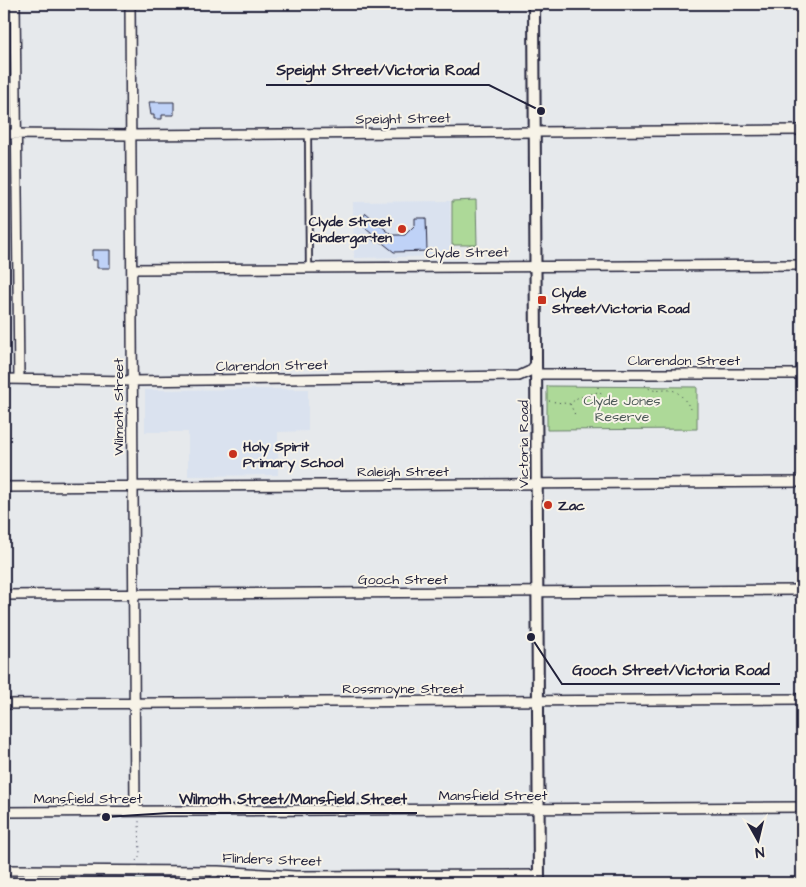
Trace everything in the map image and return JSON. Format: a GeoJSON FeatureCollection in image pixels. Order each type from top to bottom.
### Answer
{"type":"FeatureCollection","features":[{"type":"Feature","properties":{"kind":"street"},"geometry":{"type":"LineString","coordinates":[[15,4],[19,379]]}},
{"type":"Feature","properties":{"kind":"street","name":"Wilmoth Street"},"geometry":{"type":"LineString","coordinates":[[130,4],[135,811]]}},
{"type":"Feature","properties":{"kind":"street","name":"Victoria Road"},"geometry":{"type":"LineString","coordinates":[[534,4],[537,265],[539,879]]}},
{"type":"Feature","properties":{"kind":"street","name":"Speight Street"},"geometry":{"type":"LineString","coordinates":[[4,134],[131,135],[802,130]]}},
{"type":"Feature","properties":{"kind":"street","name":"Clyde Street"},"geometry":{"type":"LineString","coordinates":[[132,269],[537,265],[802,265]]}},
{"type":"Feature","properties":{"kind":"street","name":"Clarendon Street"},"geometry":{"type":"LineString","coordinates":[[4,379],[132,381],[519,376],[536,369],[802,374]]}},
{"type":"Feature","properties":{"kind":"street","name":"Raleigh Street"},"geometry":{"type":"LineString","coordinates":[[4,487],[802,482]]}},
{"type":"Feature","properties":{"kind":"street","name":"Gooch Street"},"geometry":{"type":"LineString","coordinates":[[4,595],[802,590]]}},
{"type":"Feature","properties":{"kind":"street","name":"Rossmoyne Street"},"geometry":{"type":"LineString","coordinates":[[4,704],[802,699]]}},
{"type":"Feature","properties":{"kind":"street","name":"Mansfield Street"},"geometry":{"type":"LineString","coordinates":[[4,812],[802,807]]}},
{"type":"Feature","properties":{"kind":"street","name":"Flinders Street"},"geometry":{"type":"LineString","coordinates":[[4,870],[218,870],[295,879],[539,879]]}},
{"type":"Feature","properties":{"kind":"lane"},"geometry":{"type":"LineString","coordinates":[[308,133],[309,268]]}},
{"type":"Feature","properties":{"kind":"lane"},"geometry":{"type":"LineString","coordinates":[[210,883],[218,870]]}},
{"type":"Feature","properties":{"kind":"path"},"geometry":{"type":"LineString","coordinates":[[645,385],[656,392],[674,391],[679,394],[692,410]]}},
{"type":"Feature","properties":{"kind":"path"},"geometry":{"type":"LineString","coordinates":[[598,387],[598,392]]}},
{"type":"Feature","properties":{"kind":"path"},"geometry":{"type":"LineString","coordinates":[[549,401],[570,404],[577,398],[598,392],[603,395]]}},
{"type":"Feature","properties":{"kind":"path"},"geometry":{"type":"LineString","coordinates":[[570,404],[576,417]]}},
{"type":"Feature","properties":{"kind":"path"},"geometry":{"type":"LineString","coordinates":[[136,861],[140,855],[139,822]]}},
{"type":"Feature","properties":{"kind":"shaded area","name":"Clyde Street Kindergarten"},"geometry":{"type":"Polygon","coordinates":[[[450,201],[451,256],[354,258],[353,202],[450,201]]]}},
{"type":"Feature","properties":{"kind":"shaded area","name":"Holy Spirit Primary School"},"geometry":{"type":"Polygon","coordinates":[[[308,389],[308,431],[278,432],[278,475],[188,476],[188,432],[145,432],[145,390],[308,389]]]}},
{"type":"Feature","properties":{"kind":"green space"},"geometry":{"type":"Polygon","coordinates":[[[476,200],[477,245],[452,245],[452,201],[476,200]]]}},
{"type":"Feature","properties":{"kind":"green space","name":"Clyde Jones Reserve"},"geometry":{"type":"Polygon","coordinates":[[[547,386],[697,387],[697,429],[547,430],[547,386]]]}},
{"type":"Feature","properties":{"kind":"green space"},"geometry":{"type":"Polygon","coordinates":[[[228,880],[228,883],[4,883],[4,881],[228,880]]]}},
{"type":"Feature","properties":{"kind":"building"},"geometry":{"type":"Polygon","coordinates":[[[149,102],[174,102],[174,115],[162,115],[162,119],[154,119],[154,115],[151,115],[149,102]]]}},
{"type":"Feature","properties":{"kind":"building"},"geometry":{"type":"Polygon","coordinates":[[[366,213],[392,235],[405,235],[415,225],[415,218],[426,218],[427,251],[394,252],[379,240],[377,243],[370,237],[372,234],[359,223],[366,213]]]}},
{"type":"Feature","properties":{"kind":"building"},"geometry":{"type":"Polygon","coordinates":[[[92,250],[110,250],[110,268],[97,268],[97,260],[92,260],[92,250]]]}},
{"type":"Feature","properties":{"kind":"place","name":"Speight Street/Victoria Road"},"geometry":{"type":"Point","coordinates":[541,111]}},
{"type":"Feature","properties":{"kind":"place","name":"Clyde Street Kindergarten"},"geometry":{"type":"Point","coordinates":[402,229]}},
{"type":"Feature","properties":{"kind":"place","name":"Clyde Street/Victoria Road"},"geometry":{"type":"Point","coordinates":[542,300]}},
{"type":"Feature","properties":{"kind":"place","name":"Holy Spirit Primary School"},"geometry":{"type":"Point","coordinates":[233,454]}},
{"type":"Feature","properties":{"kind":"place","name":"Zac"},"geometry":{"type":"Point","coordinates":[548,505]}},
{"type":"Feature","properties":{"kind":"place","name":"Gooch Street/Victoria Road"},"geometry":{"type":"Point","coordinates":[531,637]}},
{"type":"Feature","properties":{"kind":"place","name":"Wilmoth Street/Mansfield Street"},"geometry":{"type":"Point","coordinates":[106,817]}}]}
